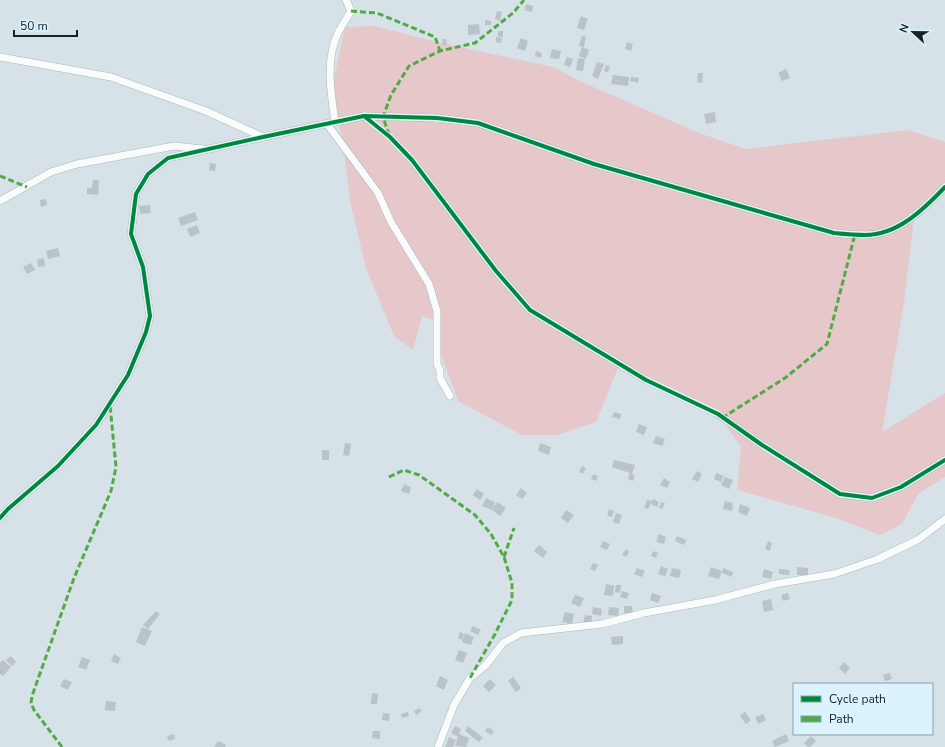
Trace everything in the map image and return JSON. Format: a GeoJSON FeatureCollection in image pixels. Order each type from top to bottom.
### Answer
{"type":"FeatureCollection","features":[{"type":"Feature","properties":{"kind":"street"},"geometry":{"type":"LineString","coordinates":[[335,122],[330,82],[332,51],[338,34],[351,11],[346,0]]}},
{"type":"Feature","properties":{"kind":"street"},"geometry":{"type":"LineString","coordinates":[[0,57],[111,77],[206,111],[263,137]]}},
{"type":"Feature","properties":{"kind":"street"},"geometry":{"type":"LineString","coordinates":[[364,116],[390,137],[412,160],[496,271],[530,310],[646,380],[718,414],[762,445],[840,494],[872,498],[901,486],[945,460]]}},
{"type":"Feature","properties":{"kind":"street"},"geometry":{"type":"LineString","coordinates":[[0,518],[8,509],[58,466],[96,425],[128,375],[146,332],[150,316],[143,267],[131,234],[136,194],[148,174],[168,158],[364,116],[437,118],[478,123],[594,164],[834,233],[866,235],[886,232],[907,222],[945,187]]}},
{"type":"Feature","properties":{"kind":"street"},"geometry":{"type":"LineString","coordinates":[[327,124],[378,193],[391,222],[429,284],[437,311],[437,364],[440,370],[440,378],[450,396]]}},
{"type":"Feature","properties":{"kind":"street"},"geometry":{"type":"LineString","coordinates":[[0,201],[51,172],[78,164],[174,146],[208,149]]}},
{"type":"Feature","properties":{"kind":"street"},"geometry":{"type":"LineString","coordinates":[[438,747],[454,705],[470,678],[486,664],[503,644],[521,633],[602,624],[644,613],[715,600],[775,584],[834,574],[878,559],[919,539],[945,519]]}},
{"type":"Feature","properties":{"kind":"shaded area"},"geometry":{"type":"Polygon","coordinates":[[[374,26],[437,42],[553,67],[582,82],[699,133],[746,149],[908,130],[945,142],[945,190],[914,219],[904,303],[882,432],[945,393],[945,477],[918,494],[902,524],[880,535],[836,518],[737,490],[741,447],[724,423],[620,363],[596,422],[557,435],[522,435],[458,401],[438,346],[433,320],[422,316],[413,350],[394,336],[366,268],[350,201],[344,150],[332,88],[345,27],[374,26]]]}},
{"type":"Feature","properties":{"kind":"building"},"geometry":{"type":"Polygon","coordinates":[[[526,4],[533,6],[532,12],[524,10],[526,4]]]}},
{"type":"Feature","properties":{"kind":"building"},"geometry":{"type":"Polygon","coordinates":[[[497,11],[502,12],[500,21],[495,19],[497,11]]]}},
{"type":"Feature","properties":{"kind":"building"},"geometry":{"type":"Polygon","coordinates":[[[581,16],[588,19],[584,30],[577,28],[581,16]]]}},
{"type":"Feature","properties":{"kind":"building"},"geometry":{"type":"Polygon","coordinates":[[[485,20],[491,21],[491,25],[485,25],[485,20]]]}},
{"type":"Feature","properties":{"kind":"building"},"geometry":{"type":"Polygon","coordinates":[[[479,24],[480,34],[468,35],[468,25],[479,24]]]}},
{"type":"Feature","properties":{"kind":"building"},"geometry":{"type":"Polygon","coordinates":[[[498,31],[503,31],[503,37],[498,37],[498,31]]]}},
{"type":"Feature","properties":{"kind":"building"},"geometry":{"type":"Polygon","coordinates":[[[582,36],[586,37],[584,47],[579,46],[582,36]]]}},
{"type":"Feature","properties":{"kind":"building"},"geometry":{"type":"Polygon","coordinates":[[[496,37],[502,38],[501,43],[496,42],[496,37]]]}},
{"type":"Feature","properties":{"kind":"building"},"geometry":{"type":"Polygon","coordinates":[[[521,38],[528,41],[525,51],[517,48],[521,38]]]}},
{"type":"Feature","properties":{"kind":"building"},"geometry":{"type":"Polygon","coordinates":[[[442,39],[446,39],[447,45],[443,45],[442,39]]]}},
{"type":"Feature","properties":{"kind":"building"},"geometry":{"type":"Polygon","coordinates":[[[627,42],[633,44],[631,51],[625,49],[627,42]]]}},
{"type":"Feature","properties":{"kind":"building"},"geometry":{"type":"Polygon","coordinates":[[[582,47],[589,50],[586,59],[579,56],[582,47]]]}},
{"type":"Feature","properties":{"kind":"building"},"geometry":{"type":"Polygon","coordinates":[[[552,49],[561,51],[559,59],[550,58],[552,49]]]}},
{"type":"Feature","properties":{"kind":"building"},"geometry":{"type":"Polygon","coordinates":[[[536,51],[542,53],[541,58],[535,56],[536,51]]]}},
{"type":"Feature","properties":{"kind":"building"},"geometry":{"type":"Polygon","coordinates":[[[567,57],[573,59],[570,67],[564,65],[567,57]]]}},
{"type":"Feature","properties":{"kind":"building"},"geometry":{"type":"Polygon","coordinates":[[[578,58],[585,59],[583,71],[576,70],[578,58]]]}},
{"type":"Feature","properties":{"kind":"building"},"geometry":{"type":"Polygon","coordinates":[[[597,62],[604,64],[598,79],[592,76],[597,62]]]}},
{"type":"Feature","properties":{"kind":"building"},"geometry":{"type":"Polygon","coordinates":[[[606,65],[610,66],[608,72],[604,71],[606,65]]]}},
{"type":"Feature","properties":{"kind":"building"},"geometry":{"type":"Polygon","coordinates":[[[786,69],[790,78],[782,81],[778,73],[786,69]]]}},
{"type":"Feature","properties":{"kind":"building"},"geometry":{"type":"Polygon","coordinates":[[[698,73],[703,73],[702,83],[697,82],[698,73]]]}},
{"type":"Feature","properties":{"kind":"building"},"geometry":{"type":"Polygon","coordinates":[[[613,75],[629,77],[628,86],[611,84],[613,75]]]}},
{"type":"Feature","properties":{"kind":"building"},"geometry":{"type":"Polygon","coordinates":[[[631,77],[639,78],[638,83],[630,81],[631,77]]]}},
{"type":"Feature","properties":{"kind":"building"},"geometry":{"type":"Polygon","coordinates":[[[715,112],[716,122],[706,124],[704,114],[715,112]]]}},
{"type":"Feature","properties":{"kind":"building"},"geometry":{"type":"Polygon","coordinates":[[[210,163],[216,164],[215,171],[209,170],[210,163]]]}},
{"type":"Feature","properties":{"kind":"building"},"geometry":{"type":"Polygon","coordinates":[[[93,180],[99,180],[98,195],[87,194],[87,188],[92,188],[93,180]]]}},
{"type":"Feature","properties":{"kind":"building"},"geometry":{"type":"Polygon","coordinates":[[[46,199],[47,205],[41,207],[40,200],[46,199]]]}},
{"type":"Feature","properties":{"kind":"building"},"geometry":{"type":"Polygon","coordinates":[[[150,205],[151,213],[140,214],[139,206],[150,205]]]}},
{"type":"Feature","properties":{"kind":"building"},"geometry":{"type":"Polygon","coordinates":[[[195,212],[198,220],[181,226],[178,218],[195,212]]]}},
{"type":"Feature","properties":{"kind":"building"},"geometry":{"type":"Polygon","coordinates":[[[197,225],[200,233],[190,237],[187,229],[197,225]]]}},
{"type":"Feature","properties":{"kind":"building"},"geometry":{"type":"Polygon","coordinates":[[[58,248],[60,256],[48,259],[46,251],[58,248]]]}},
{"type":"Feature","properties":{"kind":"building"},"geometry":{"type":"Polygon","coordinates":[[[44,258],[45,266],[38,267],[37,259],[44,258]]]}},
{"type":"Feature","properties":{"kind":"building"},"geometry":{"type":"Polygon","coordinates":[[[31,263],[35,270],[27,274],[23,267],[31,263]]]}},
{"type":"Feature","properties":{"kind":"building"},"geometry":{"type":"Polygon","coordinates":[[[614,412],[621,414],[620,419],[612,417],[614,412]]]}},
{"type":"Feature","properties":{"kind":"building"},"geometry":{"type":"Polygon","coordinates":[[[639,424],[647,427],[644,435],[636,432],[639,424]]]}},
{"type":"Feature","properties":{"kind":"building"},"geometry":{"type":"Polygon","coordinates":[[[656,436],[665,439],[662,446],[653,443],[656,436]]]}},
{"type":"Feature","properties":{"kind":"building"},"geometry":{"type":"Polygon","coordinates":[[[345,443],[351,444],[349,456],[343,455],[345,443]]]}},
{"type":"Feature","properties":{"kind":"building"},"geometry":{"type":"Polygon","coordinates":[[[540,443],[551,447],[549,455],[538,451],[540,443]]]}},
{"type":"Feature","properties":{"kind":"building"},"geometry":{"type":"Polygon","coordinates":[[[322,450],[329,450],[329,460],[322,460],[322,450]]]}},
{"type":"Feature","properties":{"kind":"building"},"geometry":{"type":"Polygon","coordinates":[[[614,460],[635,465],[632,474],[635,475],[633,481],[628,479],[630,473],[612,467],[614,460]]]}},
{"type":"Feature","properties":{"kind":"building"},"geometry":{"type":"Polygon","coordinates":[[[582,466],[586,468],[583,474],[579,472],[582,466]]]}},
{"type":"Feature","properties":{"kind":"building"},"geometry":{"type":"Polygon","coordinates":[[[697,471],[702,474],[698,482],[692,479],[697,471]]]}},
{"type":"Feature","properties":{"kind":"building"},"geometry":{"type":"Polygon","coordinates":[[[716,473],[724,476],[721,482],[714,479],[716,473]]]}},
{"type":"Feature","properties":{"kind":"building"},"geometry":{"type":"Polygon","coordinates":[[[593,474],[598,476],[596,481],[591,479],[593,474]]]}},
{"type":"Feature","properties":{"kind":"building"},"geometry":{"type":"Polygon","coordinates":[[[725,477],[733,480],[729,489],[721,485],[725,477]]]}},
{"type":"Feature","properties":{"kind":"building"},"geometry":{"type":"Polygon","coordinates":[[[664,478],[670,482],[667,488],[660,485],[664,478]]]}},
{"type":"Feature","properties":{"kind":"building"},"geometry":{"type":"Polygon","coordinates":[[[404,484],[411,487],[409,494],[401,491],[404,484]]]}},
{"type":"Feature","properties":{"kind":"building"},"geometry":{"type":"Polygon","coordinates":[[[521,488],[527,493],[522,499],[516,495],[521,488]]]}},
{"type":"Feature","properties":{"kind":"building"},"geometry":{"type":"Polygon","coordinates":[[[477,489],[484,494],[480,500],[473,495],[477,489]]]}},
{"type":"Feature","properties":{"kind":"building"},"geometry":{"type":"Polygon","coordinates":[[[486,498],[495,502],[492,510],[482,506],[486,498]]]}},
{"type":"Feature","properties":{"kind":"building"},"geometry":{"type":"Polygon","coordinates":[[[653,499],[659,502],[657,507],[651,504],[653,499]]]}},
{"type":"Feature","properties":{"kind":"building"},"geometry":{"type":"Polygon","coordinates":[[[647,500],[652,501],[648,509],[644,508],[647,500]]]}},
{"type":"Feature","properties":{"kind":"building"},"geometry":{"type":"Polygon","coordinates":[[[725,501],[733,503],[732,511],[723,509],[725,501]]]}},
{"type":"Feature","properties":{"kind":"building"},"geometry":{"type":"Polygon","coordinates":[[[497,502],[506,508],[500,516],[492,510],[497,502]]]}},
{"type":"Feature","properties":{"kind":"building"},"geometry":{"type":"Polygon","coordinates":[[[661,502],[665,503],[662,509],[659,508],[661,502]]]}},
{"type":"Feature","properties":{"kind":"building"},"geometry":{"type":"Polygon","coordinates":[[[740,504],[750,508],[747,516],[738,512],[740,504]]]}},
{"type":"Feature","properties":{"kind":"building"},"geometry":{"type":"Polygon","coordinates":[[[609,509],[614,511],[612,517],[607,516],[609,509]]]}},
{"type":"Feature","properties":{"kind":"building"},"geometry":{"type":"Polygon","coordinates":[[[566,510],[574,515],[568,523],[561,518],[566,510]]]}},
{"type":"Feature","properties":{"kind":"building"},"geometry":{"type":"Polygon","coordinates":[[[616,513],[622,515],[619,524],[613,522],[616,513]]]}},
{"type":"Feature","properties":{"kind":"building"},"geometry":{"type":"Polygon","coordinates":[[[659,534],[666,537],[664,544],[656,542],[659,534]]]}},
{"type":"Feature","properties":{"kind":"building"},"geometry":{"type":"Polygon","coordinates":[[[677,536],[686,540],[684,545],[675,541],[677,536]]]}},
{"type":"Feature","properties":{"kind":"building"},"geometry":{"type":"Polygon","coordinates":[[[603,541],[610,544],[607,550],[600,547],[603,541]]]}},
{"type":"Feature","properties":{"kind":"building"},"geometry":{"type":"Polygon","coordinates":[[[768,541],[772,543],[770,551],[765,549],[768,541]]]}},
{"type":"Feature","properties":{"kind":"building"},"geometry":{"type":"Polygon","coordinates":[[[539,545],[547,552],[543,558],[534,551],[539,545]]]}},
{"type":"Feature","properties":{"kind":"building"},"geometry":{"type":"Polygon","coordinates":[[[626,549],[629,552],[626,557],[622,555],[626,549]]]}},
{"type":"Feature","properties":{"kind":"building"},"geometry":{"type":"Polygon","coordinates":[[[653,551],[658,553],[656,558],[651,556],[653,551]]]}},
{"type":"Feature","properties":{"kind":"building"},"geometry":{"type":"Polygon","coordinates":[[[593,563],[598,565],[595,571],[590,569],[593,563]]]}},
{"type":"Feature","properties":{"kind":"building"},"geometry":{"type":"Polygon","coordinates":[[[661,566],[668,569],[665,576],[658,574],[661,566]]]}},
{"type":"Feature","properties":{"kind":"building"},"geometry":{"type":"Polygon","coordinates":[[[711,567],[722,571],[719,579],[708,576],[711,567]]]}},
{"type":"Feature","properties":{"kind":"building"},"geometry":{"type":"Polygon","coordinates":[[[797,567],[808,568],[808,575],[797,575],[797,567]]]}},
{"type":"Feature","properties":{"kind":"building"},"geometry":{"type":"Polygon","coordinates":[[[637,568],[645,571],[642,577],[634,574],[637,568]]]}},
{"type":"Feature","properties":{"kind":"building"},"geometry":{"type":"Polygon","coordinates":[[[672,568],[681,570],[679,578],[670,576],[672,568]]]}},
{"type":"Feature","properties":{"kind":"building"},"geometry":{"type":"Polygon","coordinates":[[[723,568],[733,572],[732,577],[722,573],[723,568]]]}},
{"type":"Feature","properties":{"kind":"building"},"geometry":{"type":"Polygon","coordinates":[[[764,569],[773,572],[771,579],[762,577],[764,569]]]}},
{"type":"Feature","properties":{"kind":"building"},"geometry":{"type":"Polygon","coordinates":[[[779,569],[790,570],[789,575],[779,574],[779,569]]]}},
{"type":"Feature","properties":{"kind":"building"},"geometry":{"type":"Polygon","coordinates":[[[606,584],[614,586],[613,596],[604,595],[606,584]]]}},
{"type":"Feature","properties":{"kind":"building"},"geometry":{"type":"Polygon","coordinates":[[[616,585],[621,585],[620,593],[615,592],[616,585]]]}},
{"type":"Feature","properties":{"kind":"building"},"geometry":{"type":"Polygon","coordinates":[[[622,591],[629,593],[627,599],[620,597],[622,591]]]}},
{"type":"Feature","properties":{"kind":"building"},"geometry":{"type":"Polygon","coordinates":[[[652,593],[661,596],[658,603],[650,600],[652,593]]]}},
{"type":"Feature","properties":{"kind":"building"},"geometry":{"type":"Polygon","coordinates":[[[788,593],[790,599],[783,601],[781,595],[788,593]]]}},
{"type":"Feature","properties":{"kind":"building"},"geometry":{"type":"Polygon","coordinates":[[[575,595],[584,598],[580,607],[571,603],[575,595]]]}},
{"type":"Feature","properties":{"kind":"building"},"geometry":{"type":"Polygon","coordinates":[[[771,599],[773,610],[764,612],[762,601],[771,599]]]}},
{"type":"Feature","properties":{"kind":"building"},"geometry":{"type":"Polygon","coordinates":[[[624,606],[632,606],[633,613],[624,613],[624,606]]]}},
{"type":"Feature","properties":{"kind":"building"},"geometry":{"type":"Polygon","coordinates":[[[593,607],[602,609],[601,616],[592,614],[593,607]]]}},
{"type":"Feature","properties":{"kind":"building"},"geometry":{"type":"Polygon","coordinates":[[[609,607],[619,608],[618,616],[608,615],[609,607]]]}},
{"type":"Feature","properties":{"kind":"building"},"geometry":{"type":"Polygon","coordinates":[[[156,611],[160,614],[148,629],[143,625],[156,611]]]}},
{"type":"Feature","properties":{"kind":"building"},"geometry":{"type":"Polygon","coordinates":[[[565,612],[574,614],[572,624],[562,622],[565,612]]]}},
{"type":"Feature","properties":{"kind":"building"},"geometry":{"type":"Polygon","coordinates":[[[585,615],[592,616],[591,624],[583,623],[585,615]]]}},
{"type":"Feature","properties":{"kind":"building"},"geometry":{"type":"Polygon","coordinates":[[[473,626],[481,630],[478,635],[470,631],[473,626]]]}},
{"type":"Feature","properties":{"kind":"building"},"geometry":{"type":"Polygon","coordinates":[[[142,627],[152,631],[145,646],[136,642],[142,627]]]}},
{"type":"Feature","properties":{"kind":"building"},"geometry":{"type":"Polygon","coordinates":[[[460,632],[464,634],[462,640],[458,638],[460,632]]]}},
{"type":"Feature","properties":{"kind":"building"},"geometry":{"type":"Polygon","coordinates":[[[465,633],[474,637],[471,645],[462,642],[465,633]]]}},
{"type":"Feature","properties":{"kind":"building"},"geometry":{"type":"Polygon","coordinates":[[[623,636],[623,644],[612,645],[611,637],[623,636]]]}},
{"type":"Feature","properties":{"kind":"building"},"geometry":{"type":"Polygon","coordinates":[[[459,650],[467,653],[463,663],[455,660],[459,650]]]}},
{"type":"Feature","properties":{"kind":"building"},"geometry":{"type":"Polygon","coordinates":[[[114,654],[121,658],[118,664],[111,661],[114,654]]]}},
{"type":"Feature","properties":{"kind":"building"},"geometry":{"type":"Polygon","coordinates":[[[11,656],[16,662],[12,666],[6,660],[11,656]]]}},
{"type":"Feature","properties":{"kind":"building"},"geometry":{"type":"Polygon","coordinates":[[[82,657],[90,660],[86,670],[78,667],[82,657]]]}},
{"type":"Feature","properties":{"kind":"building"},"geometry":{"type":"Polygon","coordinates":[[[3,660],[11,667],[3,676],[0,674],[0,663],[3,660]]]}},
{"type":"Feature","properties":{"kind":"building"},"geometry":{"type":"Polygon","coordinates":[[[844,662],[850,668],[845,674],[839,668],[844,662]]]}},
{"type":"Feature","properties":{"kind":"building"},"geometry":{"type":"Polygon","coordinates":[[[890,673],[892,679],[885,681],[883,675],[890,673]]]}},
{"type":"Feature","properties":{"kind":"building"},"geometry":{"type":"Polygon","coordinates":[[[440,676],[448,680],[444,690],[436,686],[440,676]]]}},
{"type":"Feature","properties":{"kind":"building"},"geometry":{"type":"Polygon","coordinates":[[[513,677],[521,688],[516,692],[508,681],[513,677]]]}},
{"type":"Feature","properties":{"kind":"building"},"geometry":{"type":"Polygon","coordinates":[[[64,679],[72,682],[68,690],[60,686],[64,679]]]}},
{"type":"Feature","properties":{"kind":"building"},"geometry":{"type":"Polygon","coordinates":[[[490,679],[496,685],[489,692],[483,686],[490,679]]]}},
{"type":"Feature","properties":{"kind":"building"},"geometry":{"type":"Polygon","coordinates":[[[372,693],[378,694],[377,704],[371,704],[372,693]]]}},
{"type":"Feature","properties":{"kind":"building"},"geometry":{"type":"Polygon","coordinates":[[[106,701],[116,702],[115,711],[105,710],[106,701]]]}},
{"type":"Feature","properties":{"kind":"building"},"geometry":{"type":"Polygon","coordinates":[[[419,708],[422,711],[416,715],[414,711],[419,708]]]}},
{"type":"Feature","properties":{"kind":"building"},"geometry":{"type":"Polygon","coordinates":[[[408,712],[409,716],[402,718],[401,714],[408,712]]]}},
{"type":"Feature","properties":{"kind":"building"},"geometry":{"type":"Polygon","coordinates":[[[745,712],[751,720],[746,724],[740,716],[745,712]]]}},
{"type":"Feature","properties":{"kind":"building"},"geometry":{"type":"Polygon","coordinates":[[[383,713],[390,714],[389,721],[382,720],[383,713]]]}},
{"type":"Feature","properties":{"kind":"building"},"geometry":{"type":"Polygon","coordinates":[[[763,714],[766,720],[758,724],[755,717],[763,714]]]}},
{"type":"Feature","properties":{"kind":"building"},"geometry":{"type":"Polygon","coordinates":[[[455,726],[461,729],[459,734],[469,738],[466,747],[455,746],[458,737],[451,733],[455,726]]]}},
{"type":"Feature","properties":{"kind":"building"},"geometry":{"type":"Polygon","coordinates":[[[468,726],[483,738],[479,742],[465,731],[468,726]]]}},
{"type":"Feature","properties":{"kind":"building"},"geometry":{"type":"Polygon","coordinates":[[[488,727],[494,731],[491,735],[485,731],[488,727]]]}},
{"type":"Feature","properties":{"kind":"building"},"geometry":{"type":"Polygon","coordinates":[[[373,731],[380,731],[380,739],[372,738],[373,731]]]}},
{"type":"Feature","properties":{"kind":"building"},"geometry":{"type":"Polygon","coordinates":[[[174,734],[175,739],[169,741],[167,736],[174,734]]]}},
{"type":"Feature","properties":{"kind":"building"},"geometry":{"type":"Polygon","coordinates":[[[786,734],[789,741],[775,747],[772,741],[786,734]]]}},
{"type":"Feature","properties":{"kind":"building"},"geometry":{"type":"Polygon","coordinates":[[[811,736],[816,741],[808,747],[804,743],[811,736]]]}},
{"type":"Feature","properties":{"kind":"building"},"geometry":{"type":"Polygon","coordinates":[[[449,737],[456,740],[453,747],[445,747],[449,737]]]}},
{"type":"Feature","properties":{"kind":"building"},"geometry":{"type":"Polygon","coordinates":[[[218,741],[226,745],[225,747],[214,747],[218,741]]]}},
{"type":"Feature","properties":{"kind":"marked path"},"geometry":{"type":"LineString","coordinates":[[389,135],[383,117],[391,95],[409,66],[440,51],[475,43],[513,13],[524,0]]}},
{"type":"Feature","properties":{"kind":"marked path"},"geometry":{"type":"LineString","coordinates":[[351,11],[377,13],[435,37],[440,51]]}},
{"type":"Feature","properties":{"kind":"marked path"},"geometry":{"type":"LineString","coordinates":[[0,176],[27,187]]}},
{"type":"Feature","properties":{"kind":"marked path"},"geometry":{"type":"LineString","coordinates":[[722,418],[785,378],[827,344],[855,234]]}},
{"type":"Feature","properties":{"kind":"marked path"},"geometry":{"type":"LineString","coordinates":[[62,747],[34,710],[31,703],[32,696],[74,578],[111,491],[116,467],[110,405]]}},
{"type":"Feature","properties":{"kind":"marked path"},"geometry":{"type":"LineString","coordinates":[[389,477],[404,470],[419,475],[475,515],[491,534],[504,557],[512,583],[512,600],[470,678]]}},
{"type":"Feature","properties":{"kind":"marked path"},"geometry":{"type":"LineString","coordinates":[[504,557],[514,528]]}},
{"type":"Feature","properties":{"kind":"cycle path"},"geometry":{"type":"LineString","coordinates":[[364,116],[390,137],[412,160],[496,271],[530,310],[646,380],[718,414],[762,445],[840,494],[872,498],[901,487],[945,460]]}},
{"type":"Feature","properties":{"kind":"cycle path"},"geometry":{"type":"LineString","coordinates":[[0,518],[8,509],[58,466],[96,425],[128,375],[146,332],[150,316],[143,267],[131,234],[136,194],[148,174],[168,158],[364,116],[437,118],[478,123],[594,164],[834,233],[857,235],[877,234],[899,226],[919,212],[945,187]]}}]}
